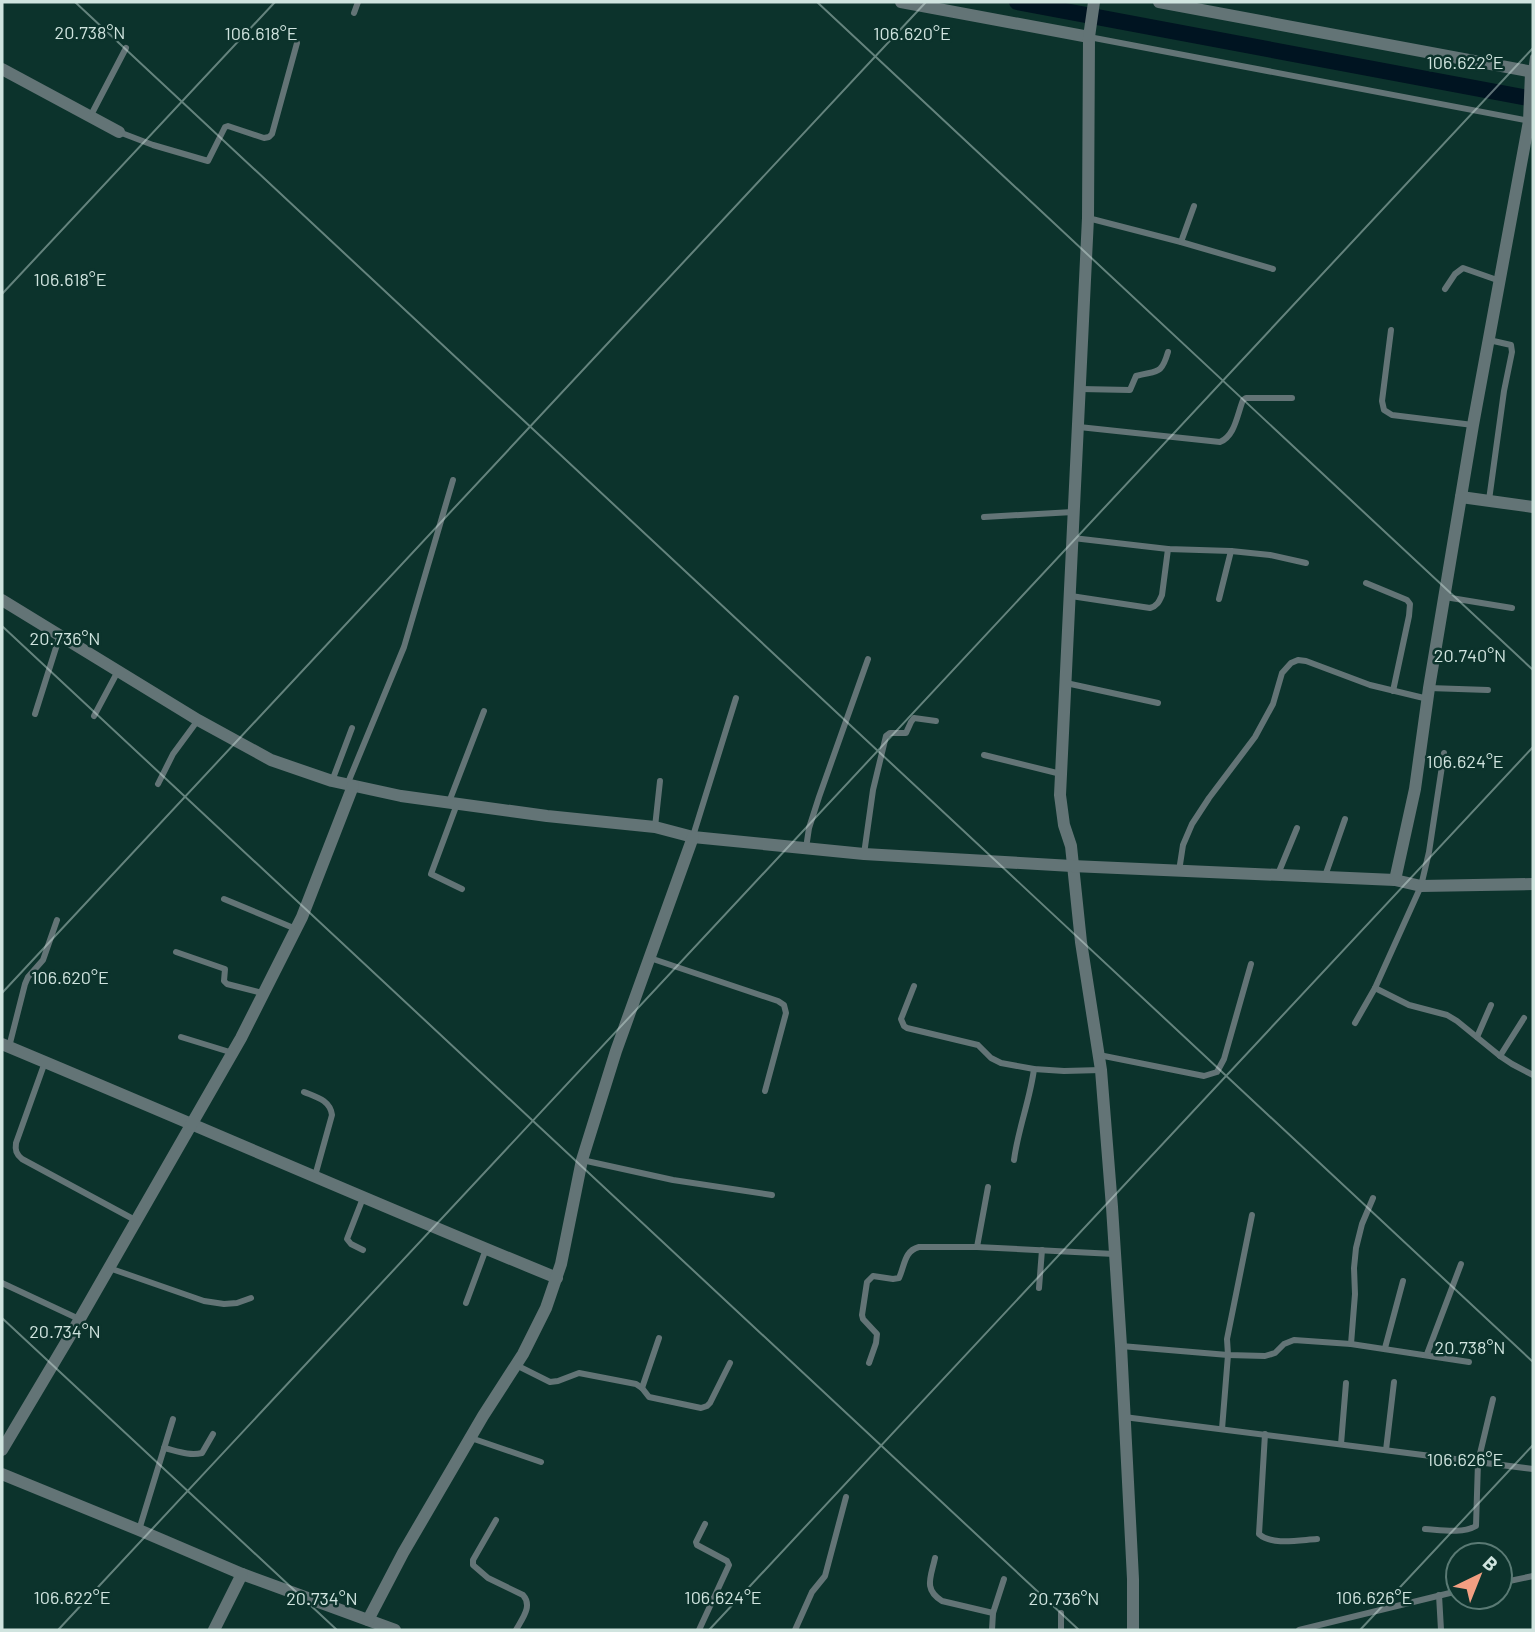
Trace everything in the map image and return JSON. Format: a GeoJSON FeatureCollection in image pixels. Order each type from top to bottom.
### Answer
{"type":"FeatureCollection","features":[{"type":"Feature","properties":{"kind":"street"},"geometry":{"type":"LineString","coordinates":[[901,2],[1089,32]]}},
{"type":"Feature","properties":{"kind":"street"},"geometry":{"type":"LineString","coordinates":[[1094,2],[1089,32],[1088,218],[1060,795],[1064,825],[1071,846],[1101,1070],[1121,1346],[1133,1579],[1133,1630]]}},
{"type":"Feature","properties":{"kind":"street"},"geometry":{"type":"LineString","coordinates":[[1159,2],[1531,76],[1531,118],[1500,281],[1493,341],[1473,425],[1435,691],[1415,789],[1408,883]]}},
{"type":"Feature","properties":{"kind":"street"},"geometry":{"type":"LineString","coordinates":[[2,69],[119,132]]}},
{"type":"Feature","properties":{"kind":"street"},"geometry":{"type":"LineString","coordinates":[[1464,498],[1533,507]]}},
{"type":"Feature","properties":{"kind":"street"},"geometry":{"type":"LineString","coordinates":[[2,600],[198,720],[271,760],[350,786],[401,796],[655,827],[693,837],[864,854],[1325,876],[1408,883],[1533,884]]}},
{"type":"Feature","properties":{"kind":"street"},"geometry":{"type":"LineString","coordinates":[[2,1450],[233,1053],[296,929],[319,876],[350,786]]}},
{"type":"Feature","properties":{"kind":"street"},"geometry":{"type":"LineString","coordinates":[[372,1624],[403,1553],[547,1308],[557,1278],[582,1160],[616,1051],[693,837]]}},
{"type":"Feature","properties":{"kind":"street"},"geometry":{"type":"LineString","coordinates":[[5,1045],[557,1278]]}},
{"type":"Feature","properties":{"kind":"street"},"geometry":{"type":"LineString","coordinates":[[2,1474],[242,1574],[372,1624],[395,1630]]}},
{"type":"Feature","properties":{"kind":"street"},"geometry":{"type":"LineString","coordinates":[[214,1630],[242,1574]]}},
{"type":"Feature","properties":{"kind":"lane"},"geometry":{"type":"LineString","coordinates":[[354,13],[358,2]]}},
{"type":"Feature","properties":{"kind":"lane"},"geometry":{"type":"LineString","coordinates":[[1089,32],[1531,118]]}},
{"type":"Feature","properties":{"kind":"lane"},"geometry":{"type":"LineString","coordinates":[[119,132],[208,161],[225,127],[269,137],[297,43]]}},
{"type":"Feature","properties":{"kind":"lane"},"geometry":{"type":"LineString","coordinates":[[90,117],[126,48]]}},
{"type":"Feature","properties":{"kind":"lane"},"geometry":{"type":"LineString","coordinates":[[1531,76],[1533,57]]}},
{"type":"Feature","properties":{"kind":"lane"},"geometry":{"type":"LineString","coordinates":[[1181,242],[1194,206]]}},
{"type":"Feature","properties":{"kind":"lane"},"geometry":{"type":"LineString","coordinates":[[1088,218],[1273,269]]}},
{"type":"Feature","properties":{"kind":"lane"},"geometry":{"type":"LineString","coordinates":[[1445,289],[1455,274],[1463,268],[1500,281]]}},
{"type":"Feature","properties":{"kind":"lane"},"geometry":{"type":"LineString","coordinates":[[1391,330],[1382,401],[1384,410],[1392,415],[1473,425]]}},
{"type":"Feature","properties":{"kind":"lane"},"geometry":{"type":"LineString","coordinates":[[1486,500],[1513,352],[1511,345],[1493,341]]}},
{"type":"Feature","properties":{"kind":"lane"},"geometry":{"type":"LineString","coordinates":[[1081,389],[1130,390],[1136,376],[1162,368],[1168,352]]}},
{"type":"Feature","properties":{"kind":"lane"},"geometry":{"type":"LineString","coordinates":[[1079,427],[1220,442],[1230,435],[1246,398],[1292,398]]}},
{"type":"Feature","properties":{"kind":"lane"},"geometry":{"type":"LineString","coordinates":[[350,786],[404,647],[453,480]]}},
{"type":"Feature","properties":{"kind":"lane"},"geometry":{"type":"LineString","coordinates":[[984,517],[1074,512]]}},
{"type":"Feature","properties":{"kind":"lane"},"geometry":{"type":"LineString","coordinates":[[1073,538],[1168,549],[1270,555],[1306,563]]}},
{"type":"Feature","properties":{"kind":"lane"},"geometry":{"type":"LineString","coordinates":[[1071,596],[1150,608],[1156,606],[1162,595],[1168,549]]}},
{"type":"Feature","properties":{"kind":"lane"},"geometry":{"type":"LineString","coordinates":[[1219,599],[1231,551]]}},
{"type":"Feature","properties":{"kind":"lane"},"geometry":{"type":"LineString","coordinates":[[1366,583],[1407,600],[1410,604],[1393,691]]}},
{"type":"Feature","properties":{"kind":"lane"},"geometry":{"type":"LineString","coordinates":[[1449,597],[1512,608]]}},
{"type":"Feature","properties":{"kind":"lane"},"geometry":{"type":"LineString","coordinates":[[34,714],[60,635]]}},
{"type":"Feature","properties":{"kind":"lane"},"geometry":{"type":"LineString","coordinates":[[806,848],[809,828],[868,659]]}},
{"type":"Feature","properties":{"kind":"lane"},"geometry":{"type":"LineString","coordinates":[[1179,871],[1183,845],[1192,824],[1255,737],[1273,704],[1286,667],[1298,660],[1306,661],[1393,691],[1488,690]]}},
{"type":"Feature","properties":{"kind":"lane"},"geometry":{"type":"LineString","coordinates":[[94,716],[118,671]]}},
{"type":"Feature","properties":{"kind":"lane"},"geometry":{"type":"LineString","coordinates":[[1066,684],[1158,703]]}},
{"type":"Feature","properties":{"kind":"lane"},"geometry":{"type":"LineString","coordinates":[[693,837],[736,698]]}},
{"type":"Feature","properties":{"kind":"lane"},"geometry":{"type":"LineString","coordinates":[[461,889],[431,874],[484,711]]}},
{"type":"Feature","properties":{"kind":"lane"},"geometry":{"type":"LineString","coordinates":[[864,854],[873,790],[886,736],[890,733],[906,733],[914,718],[936,721]]}},
{"type":"Feature","properties":{"kind":"lane"},"geometry":{"type":"LineString","coordinates":[[158,784],[173,754],[198,720]]}},
{"type":"Feature","properties":{"kind":"lane"},"geometry":{"type":"LineString","coordinates":[[332,781],[352,728]]}},
{"type":"Feature","properties":{"kind":"lane"},"geometry":{"type":"LineString","coordinates":[[1355,1023],[1375,988],[1408,883],[1429,852],[1444,753]]}},
{"type":"Feature","properties":{"kind":"lane"},"geometry":{"type":"LineString","coordinates":[[984,755],[1061,774]]}},
{"type":"Feature","properties":{"kind":"lane"},"geometry":{"type":"LineString","coordinates":[[655,827],[660,781]]}},
{"type":"Feature","properties":{"kind":"lane"},"geometry":{"type":"LineString","coordinates":[[1325,876],[1345,819]]}},
{"type":"Feature","properties":{"kind":"lane"},"geometry":{"type":"LineString","coordinates":[[1278,874],[1297,828]]}},
{"type":"Feature","properties":{"kind":"lane"},"geometry":{"type":"LineString","coordinates":[[224,899],[296,929]]}},
{"type":"Feature","properties":{"kind":"lane"},"geometry":{"type":"LineString","coordinates":[[5,1045],[25,984],[43,960],[57,920]]}},
{"type":"Feature","properties":{"kind":"lane"},"geometry":{"type":"LineString","coordinates":[[176,952],[225,968],[224,981],[227,984],[263,993]]}},
{"type":"Feature","properties":{"kind":"lane"},"geometry":{"type":"LineString","coordinates":[[650,958],[784,1005],[786,1013],[765,1091]]}},
{"type":"Feature","properties":{"kind":"lane"},"geometry":{"type":"LineString","coordinates":[[1099,1055],[1204,1076],[1217,1072],[1224,1059],[1251,964]]}},
{"type":"Feature","properties":{"kind":"lane"},"geometry":{"type":"LineString","coordinates":[[914,986],[901,1019],[904,1026],[978,1045],[996,1061],[1034,1069],[1101,1070]]}},
{"type":"Feature","properties":{"kind":"lane"},"geometry":{"type":"LineString","coordinates":[[1375,988],[1409,1005],[1447,1016],[1500,1056],[1533,1075]]}},
{"type":"Feature","properties":{"kind":"lane"},"geometry":{"type":"LineString","coordinates":[[1477,1037],[1491,1005]]}},
{"type":"Feature","properties":{"kind":"lane"},"geometry":{"type":"LineString","coordinates":[[1500,1056],[1524,1018]]}},
{"type":"Feature","properties":{"kind":"lane"},"geometry":{"type":"LineString","coordinates":[[181,1037],[233,1053]]}},
{"type":"Feature","properties":{"kind":"lane"},"geometry":{"type":"LineString","coordinates":[[44,1062],[16,1143],[18,1155],[22,1160],[135,1220]]}},
{"type":"Feature","properties":{"kind":"lane"},"geometry":{"type":"LineString","coordinates":[[1014,1160],[1034,1069]]}},
{"type":"Feature","properties":{"kind":"lane"},"geometry":{"type":"LineString","coordinates":[[304,1092],[326,1101],[331,1107],[332,1115],[315,1177]]}},
{"type":"Feature","properties":{"kind":"lane"},"geometry":{"type":"LineString","coordinates":[[582,1160],[673,1180],[772,1195]]}},
{"type":"Feature","properties":{"kind":"lane"},"geometry":{"type":"LineString","coordinates":[[977,1247],[988,1187]]}},
{"type":"Feature","properties":{"kind":"lane"},"geometry":{"type":"LineString","coordinates":[[363,1198],[347,1239],[363,1250]]}},
{"type":"Feature","properties":{"kind":"lane"},"geometry":{"type":"LineString","coordinates":[[1351,1344],[1356,1248],[1373,1198]]}},
{"type":"Feature","properties":{"kind":"lane"},"geometry":{"type":"LineString","coordinates":[[1222,1429],[1227,1339],[1252,1215]]}},
{"type":"Feature","properties":{"kind":"lane"},"geometry":{"type":"LineString","coordinates":[[869,1363],[877,1334],[862,1315],[867,1282],[871,1277],[897,1280],[909,1250],[977,1247],[1115,1254]]}},
{"type":"Feature","properties":{"kind":"lane"},"geometry":{"type":"LineString","coordinates":[[466,1303],[486,1249]]}},
{"type":"Feature","properties":{"kind":"lane"},"geometry":{"type":"LineString","coordinates":[[1040,1288],[1042,1250]]}},
{"type":"Feature","properties":{"kind":"lane"},"geometry":{"type":"LineString","coordinates":[[1427,1354],[1461,1264]]}},
{"type":"Feature","properties":{"kind":"lane"},"geometry":{"type":"LineString","coordinates":[[108,1268],[204,1301],[224,1304],[251,1298]]}},
{"type":"Feature","properties":{"kind":"lane"},"geometry":{"type":"LineString","coordinates":[[1385,1348],[1403,1281]]}},
{"type":"Feature","properties":{"kind":"lane"},"geometry":{"type":"LineString","coordinates":[[2,1283],[79,1319]]}},
{"type":"Feature","properties":{"kind":"lane"},"geometry":{"type":"LineString","coordinates":[[642,1388],[659,1338]]}},
{"type":"Feature","properties":{"kind":"lane"},"geometry":{"type":"LineString","coordinates":[[1121,1346],[1270,1355],[1294,1340],[1385,1348],[1469,1362]]}},
{"type":"Feature","properties":{"kind":"lane"},"geometry":{"type":"LineString","coordinates":[[516,1364],[550,1382],[579,1373],[636,1384],[649,1397],[705,1407],[710,1403],[730,1363]]}},
{"type":"Feature","properties":{"kind":"lane"},"geometry":{"type":"LineString","coordinates":[[1341,1444],[1346,1382]]}},
{"type":"Feature","properties":{"kind":"lane"},"geometry":{"type":"LineString","coordinates":[[1386,1450],[1394,1382]]}},
{"type":"Feature","properties":{"kind":"lane"},"geometry":{"type":"LineString","coordinates":[[1425,1530],[1459,1530],[1476,1526],[1478,1462],[1493,1399]]}},
{"type":"Feature","properties":{"kind":"lane"},"geometry":{"type":"LineString","coordinates":[[1125,1417],[1533,1469]]}},
{"type":"Feature","properties":{"kind":"lane"},"geometry":{"type":"LineString","coordinates":[[139,1530],[173,1419]]}},
{"type":"Feature","properties":{"kind":"lane"},"geometry":{"type":"LineString","coordinates":[[164,1448],[197,1454],[202,1452],[213,1434]]}},
{"type":"Feature","properties":{"kind":"lane"},"geometry":{"type":"LineString","coordinates":[[1265,1434],[1259,1534],[1263,1538],[1276,1540],[1317,1539]]}},
{"type":"Feature","properties":{"kind":"lane"},"geometry":{"type":"LineString","coordinates":[[471,1438],[541,1462]]}},
{"type":"Feature","properties":{"kind":"lane"},"geometry":{"type":"LineString","coordinates":[[795,1630],[812,1592],[825,1576],[846,1497]]}},
{"type":"Feature","properties":{"kind":"lane"},"geometry":{"type":"LineString","coordinates":[[496,1520],[473,1560],[473,1565],[527,1600],[528,1605],[516,1630]]}},
{"type":"Feature","properties":{"kind":"lane"},"geometry":{"type":"LineString","coordinates":[[699,1630],[729,1565],[727,1561],[697,1545],[705,1524]]}},
{"type":"Feature","properties":{"kind":"lane"},"geometry":{"type":"LineString","coordinates":[[935,1558],[930,1581],[935,1597],[993,1613]]}},
{"type":"Feature","properties":{"kind":"lane"},"geometry":{"type":"LineString","coordinates":[[1514,1580],[1533,1576]]}},
{"type":"Feature","properties":{"kind":"lane"},"geometry":{"type":"LineString","coordinates":[[992,1630],[993,1613],[1004,1579]]}},
{"type":"Feature","properties":{"kind":"lane"},"geometry":{"type":"LineString","coordinates":[[1299,1630],[1444,1594]]}},
{"type":"Feature","properties":{"kind":"lane"},"geometry":{"type":"LineString","coordinates":[[1439,1595],[1441,1630]]}},
{"type":"Feature","properties":{"kind":"lane"},"geometry":{"type":"LineString","coordinates":[[1061,1613],[1061,1630]]}},
{"type":"Feature","properties":{"kind":"waterway"},"geometry":{"type":"LineString","coordinates":[[1017,2],[1533,99]]}}]}
